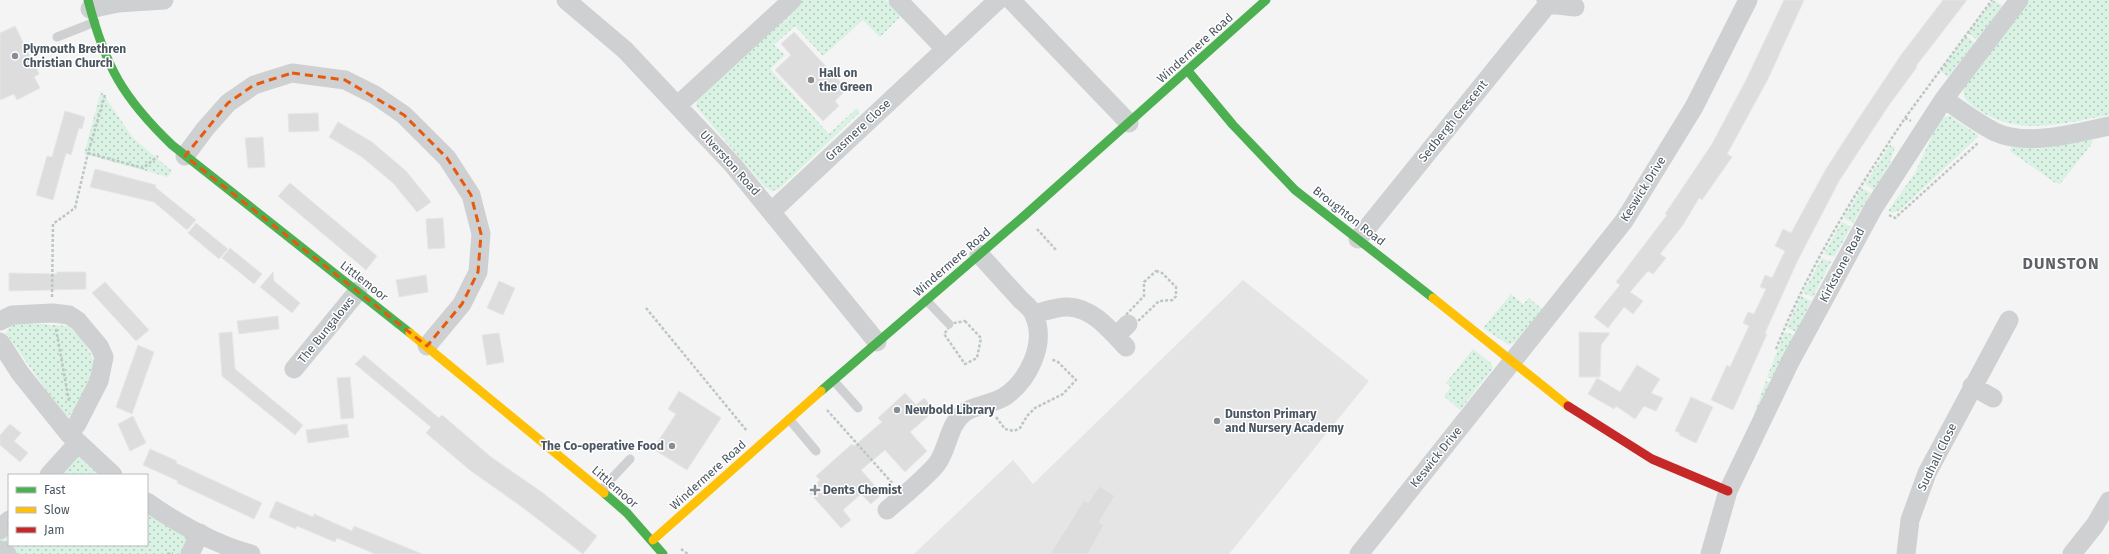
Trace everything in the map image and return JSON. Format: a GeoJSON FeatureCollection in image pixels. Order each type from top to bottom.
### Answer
{"type":"FeatureCollection","features":[{"type":"Feature","properties":{"kind":"street"},"geometry":{"type":"LineString","coordinates":[[91,10],[118,3],[164,0]]}},
{"type":"Feature","properties":{"kind":"street"},"geometry":{"type":"LineString","coordinates":[[678,105],[792,0]]}},
{"type":"Feature","properties":{"kind":"street"},"geometry":{"type":"LineString","coordinates":[[898,0],[945,49]]}},
{"type":"Feature","properties":{"kind":"street","name":"Grasmere Close"},"geometry":{"type":"LineString","coordinates":[[772,211],[998,0]]}},
{"type":"Feature","properties":{"kind":"street"},"geometry":{"type":"LineString","coordinates":[[1011,0],[1129,123]]}},
{"type":"Feature","properties":{"kind":"street","name":"Windermere Road"},"geometry":{"type":"LineString","coordinates":[[653,540],[876,342],[1024,216],[1266,0]]}},
{"type":"Feature","properties":{"kind":"street","name":"Keswick Drive"},"geometry":{"type":"LineString","coordinates":[[1359,554],[1624,221],[1694,107],[1748,0]]}},
{"type":"Feature","properties":{"kind":"street","name":"Kirkstone Road"},"geometry":{"type":"LineString","coordinates":[[1710,554],[1728,491],[1790,362],[1872,209],[1944,99],[2020,0]]}},
{"type":"Feature","properties":{"kind":"street","name":"Ulverston Road"},"geometry":{"type":"LineString","coordinates":[[569,1],[624,50],[678,105],[733,165],[772,211],[876,342]]}},
{"type":"Feature","properties":{"kind":"street","name":"Sedbergh Crescent"},"geometry":{"type":"LineString","coordinates":[[1358,239],[1547,2],[1575,7]]}},
{"type":"Feature","properties":{"kind":"street","name":"Littlemoor"},"geometry":{"type":"LineString","coordinates":[[91,10],[107,59],[120,85],[149,122],[178,150],[427,346],[601,490],[627,513],[653,540],[663,554]]}},
{"type":"Feature","properties":{"kind":"street","name":"Broughton Road"},"geometry":{"type":"LineString","coordinates":[[1188,70],[1233,125],[1295,190],[1513,361]]}},
{"type":"Feature","properties":{"kind":"street"},"geometry":{"type":"LineString","coordinates":[[178,150],[204,129],[228,103],[254,85],[292,73],[345,80],[375,95],[404,115],[447,158],[471,194],[481,234],[478,272],[462,304],[427,346]]}},
{"type":"Feature","properties":{"kind":"street"},"geometry":{"type":"LineString","coordinates":[[1944,99],[1992,130],[2025,139],[2066,135],[2109,126]]}},
{"type":"Feature","properties":{"kind":"street"},"geometry":{"type":"LineString","coordinates":[[887,510],[936,465],[944,452],[952,427],[965,412],[989,405],[1004,397],[1018,386],[1029,371],[1036,352],[1038,335],[1034,314],[979,254]]}},
{"type":"Feature","properties":{"kind":"street","name":"The Bungalows"},"geometry":{"type":"LineString","coordinates":[[294,369],[358,291]]}},
{"type":"Feature","properties":{"kind":"street"},"geometry":{"type":"LineString","coordinates":[[1034,314],[1067,307],[1083,310],[1096,317],[1123,336]]}},
{"type":"Feature","properties":{"kind":"street"},"geometry":{"type":"LineString","coordinates":[[0,321],[12,315],[53,313],[68,315],[78,321],[99,346],[104,357],[99,380],[75,434],[50,474]]}},
{"type":"Feature","properties":{"kind":"street","name":"Sudhall Close"},"geometry":{"type":"LineString","coordinates":[[1906,554],[1910,520],[1927,473],[1972,386],[2009,320]]}},
{"type":"Feature","properties":{"kind":"street"},"geometry":{"type":"LineString","coordinates":[[0,342],[20,373],[112,474]]}},
{"type":"Feature","properties":{"kind":"street"},"geometry":{"type":"LineString","coordinates":[[1513,361],[1574,411],[1652,459],[1728,491]]}},
{"type":"Feature","properties":{"kind":"street"},"geometry":{"type":"LineString","coordinates":[[1972,386],[1992,398]]}},
{"type":"Feature","properties":{"kind":"street"},"geometry":{"type":"LineString","coordinates":[[2072,554],[2095,525],[2109,501]]}},
{"type":"Feature","properties":{"kind":"street"},"geometry":{"type":"LineString","coordinates":[[148,503],[167,516],[200,533],[251,554]]}},
{"type":"Feature","properties":{"kind":"street"},"geometry":{"type":"LineString","coordinates":[[0,530],[8,521]]}},
{"type":"Feature","properties":{"kind":"street"},"geometry":{"type":"LineString","coordinates":[[190,554],[200,533]]}},
{"type":"Feature","properties":{"kind":"street"},"geometry":{"type":"LineString","coordinates":[[0,550],[7,554]]}},
{"type":"Feature","properties":{"kind":"lane"},"geometry":{"type":"LineString","coordinates":[[57,37],[91,10]]}},
{"type":"Feature","properties":{"kind":"lane"},"geometry":{"type":"LineString","coordinates":[[926,300],[949,324]]}},
{"type":"Feature","properties":{"kind":"lane"},"geometry":{"type":"LineString","coordinates":[[833,380],[858,408]]}},
{"type":"Feature","properties":{"kind":"lane"},"geometry":{"type":"LineString","coordinates":[[788,419],[816,451]]}},
{"type":"Feature","properties":{"kind":"lane"},"geometry":{"type":"LineString","coordinates":[[601,490],[630,459]]}},
{"type":"Feature","properties":{"kind":"path"},"geometry":{"type":"LineString","coordinates":[[1905,118],[1992,0]]}},
{"type":"Feature","properties":{"kind":"path"},"geometry":{"type":"LineString","coordinates":[[75,434],[53,313],[51,291],[53,224],[75,208],[104,95],[120,85]]}},
{"type":"Feature","properties":{"kind":"path"},"geometry":{"type":"LineString","coordinates":[[1872,209],[1895,218],[1992,130]]}},
{"type":"Feature","properties":{"kind":"path"},"geometry":{"type":"LineString","coordinates":[[88,154],[143,168],[178,150]]}},
{"type":"Feature","properties":{"kind":"path"},"geometry":{"type":"LineString","coordinates":[[1024,216],[1057,251]]}},
{"type":"Feature","properties":{"kind":"path"},"geometry":{"type":"LineString","coordinates":[[1156,271],[1162,273],[1176,287],[1176,296],[1173,300],[1159,301],[1123,336],[1125,316],[1144,296],[1144,282],[1156,271]]}},
{"type":"Feature","properties":{"kind":"path"},"geometry":{"type":"LineString","coordinates":[[646,308],[759,445]]}},
{"type":"Feature","properties":{"kind":"path"},"geometry":{"type":"LineString","coordinates":[[965,321],[981,338],[977,358],[965,364],[944,334],[948,329],[949,324],[965,321]]}},
{"type":"Feature","properties":{"kind":"path"},"geometry":{"type":"LineString","coordinates":[[989,405],[1005,429],[1014,431],[1020,428],[1027,416],[1035,408],[1063,394],[1076,380],[1058,362],[1036,352]]}},
{"type":"Feature","properties":{"kind":"path"},"geometry":{"type":"LineString","coordinates":[[815,396],[903,496]]}},
{"type":"Feature","properties":{"kind":"path"},"geometry":{"type":"LineString","coordinates":[[683,550],[688,554]]}},
{"type":"Feature","properties":{"kind":"highlighted area"},"geometry":{"type":"Polygon","coordinates":[[[292,73],[345,80],[404,115],[447,158],[471,195],[481,234],[478,272],[462,304],[427,346],[185,156],[228,103],[254,85],[292,73]]]}},
{"type":"Feature","properties":{"kind":"shaded area","name":"Dunston Primary and Nursery Academy"},"geometry":{"type":"Polygon","coordinates":[[[1243,280],[1369,381],[1229,554],[914,554],[1013,460],[1033,484],[1243,280]]]}},
{"type":"Feature","properties":{"kind":"green space"},"geometry":{"type":"Polygon","coordinates":[[[799,0],[886,0],[901,16],[880,37],[863,20],[823,56],[795,26],[774,45],[785,55],[770,69],[829,134],[857,108],[860,112],[779,189],[772,191],[765,187],[696,105],[697,99],[799,0]]]}},
{"type":"Feature","properties":{"kind":"green space"},"geometry":{"type":"Polygon","coordinates":[[[1994,0],[2003,6],[1977,40],[1968,33],[1994,0]]]}},
{"type":"Feature","properties":{"kind":"green space"},"geometry":{"type":"Polygon","coordinates":[[[2029,0],[2109,0],[2109,115],[2075,122],[2041,126],[2024,126],[2008,123],[1992,117],[1968,102],[1963,93],[1964,86],[2029,0]]]}},
{"type":"Feature","properties":{"kind":"green space"},"geometry":{"type":"Polygon","coordinates":[[[1966,36],[1975,43],[1948,77],[1941,71],[1966,36]]]}},
{"type":"Feature","properties":{"kind":"green space"},"geometry":{"type":"Polygon","coordinates":[[[101,91],[133,138],[172,171],[168,177],[84,154],[101,91]]]}},
{"type":"Feature","properties":{"kind":"green space"},"geometry":{"type":"Polygon","coordinates":[[[1950,116],[1979,136],[1900,210],[1892,213],[1888,211],[1915,173],[1938,123],[1944,117],[1950,116]]]}},
{"type":"Feature","properties":{"kind":"green space"},"geometry":{"type":"Polygon","coordinates":[[[2091,139],[2093,142],[2060,184],[2054,182],[2010,151],[2012,146],[2038,149],[2091,139]]]}},
{"type":"Feature","properties":{"kind":"green space"},"geometry":{"type":"Polygon","coordinates":[[[1890,145],[1895,147],[1889,165],[1874,190],[1865,184],[1890,145]]]}},
{"type":"Feature","properties":{"kind":"green space"},"geometry":{"type":"Polygon","coordinates":[[[1862,188],[1871,193],[1853,223],[1844,218],[1862,188]]]}},
{"type":"Feature","properties":{"kind":"green space"},"geometry":{"type":"Polygon","coordinates":[[[1842,222],[1851,227],[1834,257],[1824,254],[1842,222]]]}},
{"type":"Feature","properties":{"kind":"green space"},"geometry":{"type":"Polygon","coordinates":[[[1822,258],[1831,262],[1813,297],[1803,293],[1822,258]]]}},
{"type":"Feature","properties":{"kind":"green space"},"geometry":{"type":"Polygon","coordinates":[[[1511,294],[1523,304],[1529,298],[1542,309],[1517,341],[1509,345],[1483,328],[1511,294]]]}},
{"type":"Feature","properties":{"kind":"green space"},"geometry":{"type":"Polygon","coordinates":[[[1801,296],[1811,301],[1796,332],[1787,328],[1801,296]]]}},
{"type":"Feature","properties":{"kind":"green space"},"geometry":{"type":"Polygon","coordinates":[[[13,322],[68,326],[84,341],[95,363],[84,397],[68,417],[46,390],[6,333],[13,322]]]}},
{"type":"Feature","properties":{"kind":"green space"},"geometry":{"type":"Polygon","coordinates":[[[1785,332],[1794,335],[1773,379],[1767,377],[1785,332]]]}},
{"type":"Feature","properties":{"kind":"green space"},"geometry":{"type":"Polygon","coordinates":[[[1473,349],[1491,363],[1493,368],[1460,410],[1444,396],[1451,387],[1446,383],[1473,349]]]}},
{"type":"Feature","properties":{"kind":"green space"},"geometry":{"type":"Polygon","coordinates":[[[1766,381],[1771,383],[1755,415],[1754,414],[1766,381]]]}},
{"type":"Feature","properties":{"kind":"green space"},"geometry":{"type":"Polygon","coordinates":[[[78,443],[114,474],[50,474],[78,443]]]}},
{"type":"Feature","properties":{"kind":"green space"},"geometry":{"type":"Polygon","coordinates":[[[148,502],[200,533],[190,554],[7,554],[0,550],[0,530],[8,521],[8,546],[148,546],[148,502]]]}},
{"type":"Feature","properties":{"kind":"building"},"geometry":{"type":"Polygon","coordinates":[[[1784,0],[1804,0],[1768,79],[1727,154],[1732,157],[1702,200],[1699,198],[1683,225],[1660,254],[1666,258],[1653,274],[1648,271],[1630,292],[1643,301],[1633,314],[1624,307],[1608,328],[1594,317],[1620,285],[1616,282],[1667,215],[1665,214],[1712,144],[1746,80],[1784,0]]]}},
{"type":"Feature","properties":{"kind":"building"},"geometry":{"type":"Polygon","coordinates":[[[1943,0],[1967,0],[1916,66],[1917,67],[1889,105],[1839,181],[1797,262],[1733,410],[1711,400],[1727,365],[1730,367],[1749,326],[1743,323],[1748,312],[1754,314],[1766,289],[1760,287],[1765,275],[1772,278],[1785,251],[1775,246],[1783,229],[1791,233],[1826,169],[1857,121],[1901,55],[1943,0]]]}},
{"type":"Feature","properties":{"kind":"building","name":"Plymouth Brethren Christian Church"},"geometry":{"type":"Polygon","coordinates":[[[15,26],[39,74],[34,77],[40,88],[17,100],[14,94],[0,100],[0,33],[15,26]]]}},
{"type":"Feature","properties":{"kind":"building","name":"Hall on the Green"},"geometry":{"type":"Polygon","coordinates":[[[794,32],[847,89],[835,101],[839,106],[823,121],[775,70],[791,55],[781,44],[794,32]]]}},
{"type":"Feature","properties":{"kind":"building"},"geometry":{"type":"Polygon","coordinates":[[[65,111],[85,117],[82,129],[79,128],[71,155],[66,153],[53,200],[36,195],[47,156],[52,157],[65,111]]]}},
{"type":"Feature","properties":{"kind":"building"},"geometry":{"type":"Polygon","coordinates":[[[318,113],[319,131],[289,132],[288,114],[318,113]]]}},
{"type":"Feature","properties":{"kind":"building"},"geometry":{"type":"Polygon","coordinates":[[[338,122],[372,142],[406,171],[431,202],[417,212],[393,183],[362,157],[329,137],[338,122]]]}},
{"type":"Feature","properties":{"kind":"building"},"geometry":{"type":"Polygon","coordinates":[[[263,137],[265,167],[248,168],[245,138],[263,137]]]}},
{"type":"Feature","properties":{"kind":"building"},"geometry":{"type":"Polygon","coordinates":[[[95,169],[156,185],[155,187],[196,220],[187,230],[154,202],[90,187],[95,169]]]}},
{"type":"Feature","properties":{"kind":"building"},"geometry":{"type":"Polygon","coordinates":[[[290,183],[377,256],[366,270],[278,196],[290,183]]]}},
{"type":"Feature","properties":{"kind":"building"},"geometry":{"type":"Polygon","coordinates":[[[443,218],[445,248],[428,249],[426,219],[443,218]]]}},
{"type":"Feature","properties":{"kind":"building"},"geometry":{"type":"Polygon","coordinates":[[[196,223],[228,249],[219,259],[188,233],[196,223]]]}},
{"type":"Feature","properties":{"kind":"building"},"geometry":{"type":"Polygon","coordinates":[[[230,248],[262,274],[254,284],[222,258],[230,248]]]}},
{"type":"Feature","properties":{"kind":"building"},"geometry":{"type":"Polygon","coordinates":[[[57,272],[86,272],[86,289],[9,291],[9,273],[57,274],[57,272]]]}},
{"type":"Feature","properties":{"kind":"building"},"geometry":{"type":"Polygon","coordinates":[[[273,272],[274,281],[300,303],[292,313],[260,287],[273,272]]]}},
{"type":"Feature","properties":{"kind":"building"},"geometry":{"type":"Polygon","coordinates":[[[426,275],[428,292],[399,297],[396,280],[426,275]]]}},
{"type":"Feature","properties":{"kind":"building"},"geometry":{"type":"Polygon","coordinates":[[[499,281],[515,288],[503,315],[487,308],[499,281]]]}},
{"type":"Feature","properties":{"kind":"building"},"geometry":{"type":"Polygon","coordinates":[[[105,282],[149,330],[136,341],[92,293],[105,282]]]}},
{"type":"Feature","properties":{"kind":"building"},"geometry":{"type":"Polygon","coordinates":[[[278,316],[279,329],[239,334],[237,321],[278,316]]]}},
{"type":"Feature","properties":{"kind":"building"},"geometry":{"type":"Polygon","coordinates":[[[232,332],[235,369],[303,425],[295,435],[222,376],[219,333],[232,332]]]}},
{"type":"Feature","properties":{"kind":"building"},"geometry":{"type":"Polygon","coordinates":[[[1579,332],[1610,333],[1601,345],[1600,377],[1579,377],[1579,332]]]}},
{"type":"Feature","properties":{"kind":"building"},"geometry":{"type":"Polygon","coordinates":[[[499,333],[504,362],[487,365],[482,335],[499,333]]]}},
{"type":"Feature","properties":{"kind":"building"},"geometry":{"type":"Polygon","coordinates":[[[138,345],[154,352],[132,414],[116,407],[138,345]]]}},
{"type":"Feature","properties":{"kind":"building"},"geometry":{"type":"Polygon","coordinates":[[[364,355],[439,418],[442,415],[491,457],[543,493],[597,536],[583,554],[522,507],[471,471],[426,433],[431,427],[355,364],[364,355]]]}},
{"type":"Feature","properties":{"kind":"building"},"geometry":{"type":"Polygon","coordinates":[[[1637,365],[1660,379],[1651,393],[1663,398],[1656,411],[1644,406],[1635,419],[1616,406],[1614,409],[1588,394],[1597,378],[1620,392],[1637,365]]]}},
{"type":"Feature","properties":{"kind":"building"},"geometry":{"type":"Polygon","coordinates":[[[350,377],[354,418],[341,419],[337,378],[350,377]]]}},
{"type":"Feature","properties":{"kind":"building"},"geometry":{"type":"Polygon","coordinates":[[[679,391],[721,418],[687,470],[653,449],[676,414],[668,409],[679,391]]]}},
{"type":"Feature","properties":{"kind":"building"},"geometry":{"type":"Polygon","coordinates":[[[905,393],[916,405],[924,398],[935,410],[910,432],[927,451],[905,472],[885,450],[861,470],[882,494],[871,504],[861,494],[843,510],[851,520],[841,528],[808,491],[820,480],[816,476],[852,444],[854,446],[882,422],[878,418],[905,393]]]}},
{"type":"Feature","properties":{"kind":"building"},"geometry":{"type":"Polygon","coordinates":[[[1691,397],[1713,407],[1696,443],[1679,435],[1680,433],[1675,431],[1691,397]]]}},
{"type":"Feature","properties":{"kind":"building"},"geometry":{"type":"Polygon","coordinates":[[[133,416],[146,443],[130,451],[118,424],[133,416]]]}},
{"type":"Feature","properties":{"kind":"building"},"geometry":{"type":"Polygon","coordinates":[[[10,424],[21,433],[14,441],[28,453],[20,462],[0,445],[0,435],[10,424]]]}},
{"type":"Feature","properties":{"kind":"building"},"geometry":{"type":"Polygon","coordinates":[[[347,424],[349,437],[308,443],[306,430],[347,424]]]}},
{"type":"Feature","properties":{"kind":"building"},"geometry":{"type":"Polygon","coordinates":[[[150,449],[177,461],[176,463],[262,503],[254,519],[177,483],[178,481],[143,465],[150,449]]]}},
{"type":"Feature","properties":{"kind":"building"},"geometry":{"type":"Polygon","coordinates":[[[1099,486],[1115,496],[1099,522],[1104,525],[1088,554],[1050,554],[1084,500],[1088,503],[1099,486]]]}},
{"type":"Feature","properties":{"kind":"building"},"geometry":{"type":"Polygon","coordinates":[[[276,501],[313,517],[314,514],[352,531],[354,526],[422,554],[375,554],[337,538],[335,542],[297,526],[296,529],[269,517],[276,501]]]}},
{"type":"Feature","properties":{"kind":"traffic: fast"},"geometry":{"type":"LineString","coordinates":[[88,0],[101,44],[118,80],[128,96],[155,128],[172,145],[410,333]]}},
{"type":"Feature","properties":{"kind":"traffic: fast"},"geometry":{"type":"LineString","coordinates":[[821,391],[1024,216],[1266,0]]}},
{"type":"Feature","properties":{"kind":"traffic: fast"},"geometry":{"type":"LineString","coordinates":[[1188,71],[1233,125],[1295,190],[1433,298]]}},
{"type":"Feature","properties":{"kind":"traffic: fast"},"geometry":{"type":"LineString","coordinates":[[604,493],[627,513],[663,554]]}},
{"type":"Feature","properties":{"kind":"traffic: slow"},"geometry":{"type":"LineString","coordinates":[[1433,298],[1568,406]]}},
{"type":"Feature","properties":{"kind":"traffic: slow"},"geometry":{"type":"LineString","coordinates":[[410,333],[604,493]]}},
{"type":"Feature","properties":{"kind":"traffic: slow"},"geometry":{"type":"LineString","coordinates":[[653,540],[821,391]]}},
{"type":"Feature","properties":{"kind":"traffic: jam"},"geometry":{"type":"LineString","coordinates":[[1568,406],[1652,459],[1728,491]]}},
{"type":"Feature","properties":{"kind":"place","name":"Plymouth Brethren Christian Church"},"geometry":{"type":"Point","coordinates":[15,56]}},
{"type":"Feature","properties":{"kind":"place","name":"Hall on the Green"},"geometry":{"type":"Point","coordinates":[811,80]}},
{"type":"Feature","properties":{"kind":"place","name":"Newbold Library"},"geometry":{"type":"Point","coordinates":[897,410]}},
{"type":"Feature","properties":{"kind":"place","name":"Dunston Primary and Nursery Academy"},"geometry":{"type":"Point","coordinates":[1217,421]}},
{"type":"Feature","properties":{"kind":"place","name":"The Co-operative Food"},"geometry":{"type":"Point","coordinates":[672,446]}},
{"type":"Feature","properties":{"kind":"place","name":"Dents Chemist"},"geometry":{"type":"Point","coordinates":[815,490]}},
{"type":"Feature","properties":{"kind":"district","name":"DUNSTON"},"geometry":{"type":"Point","coordinates":[2061,263]}}]}
